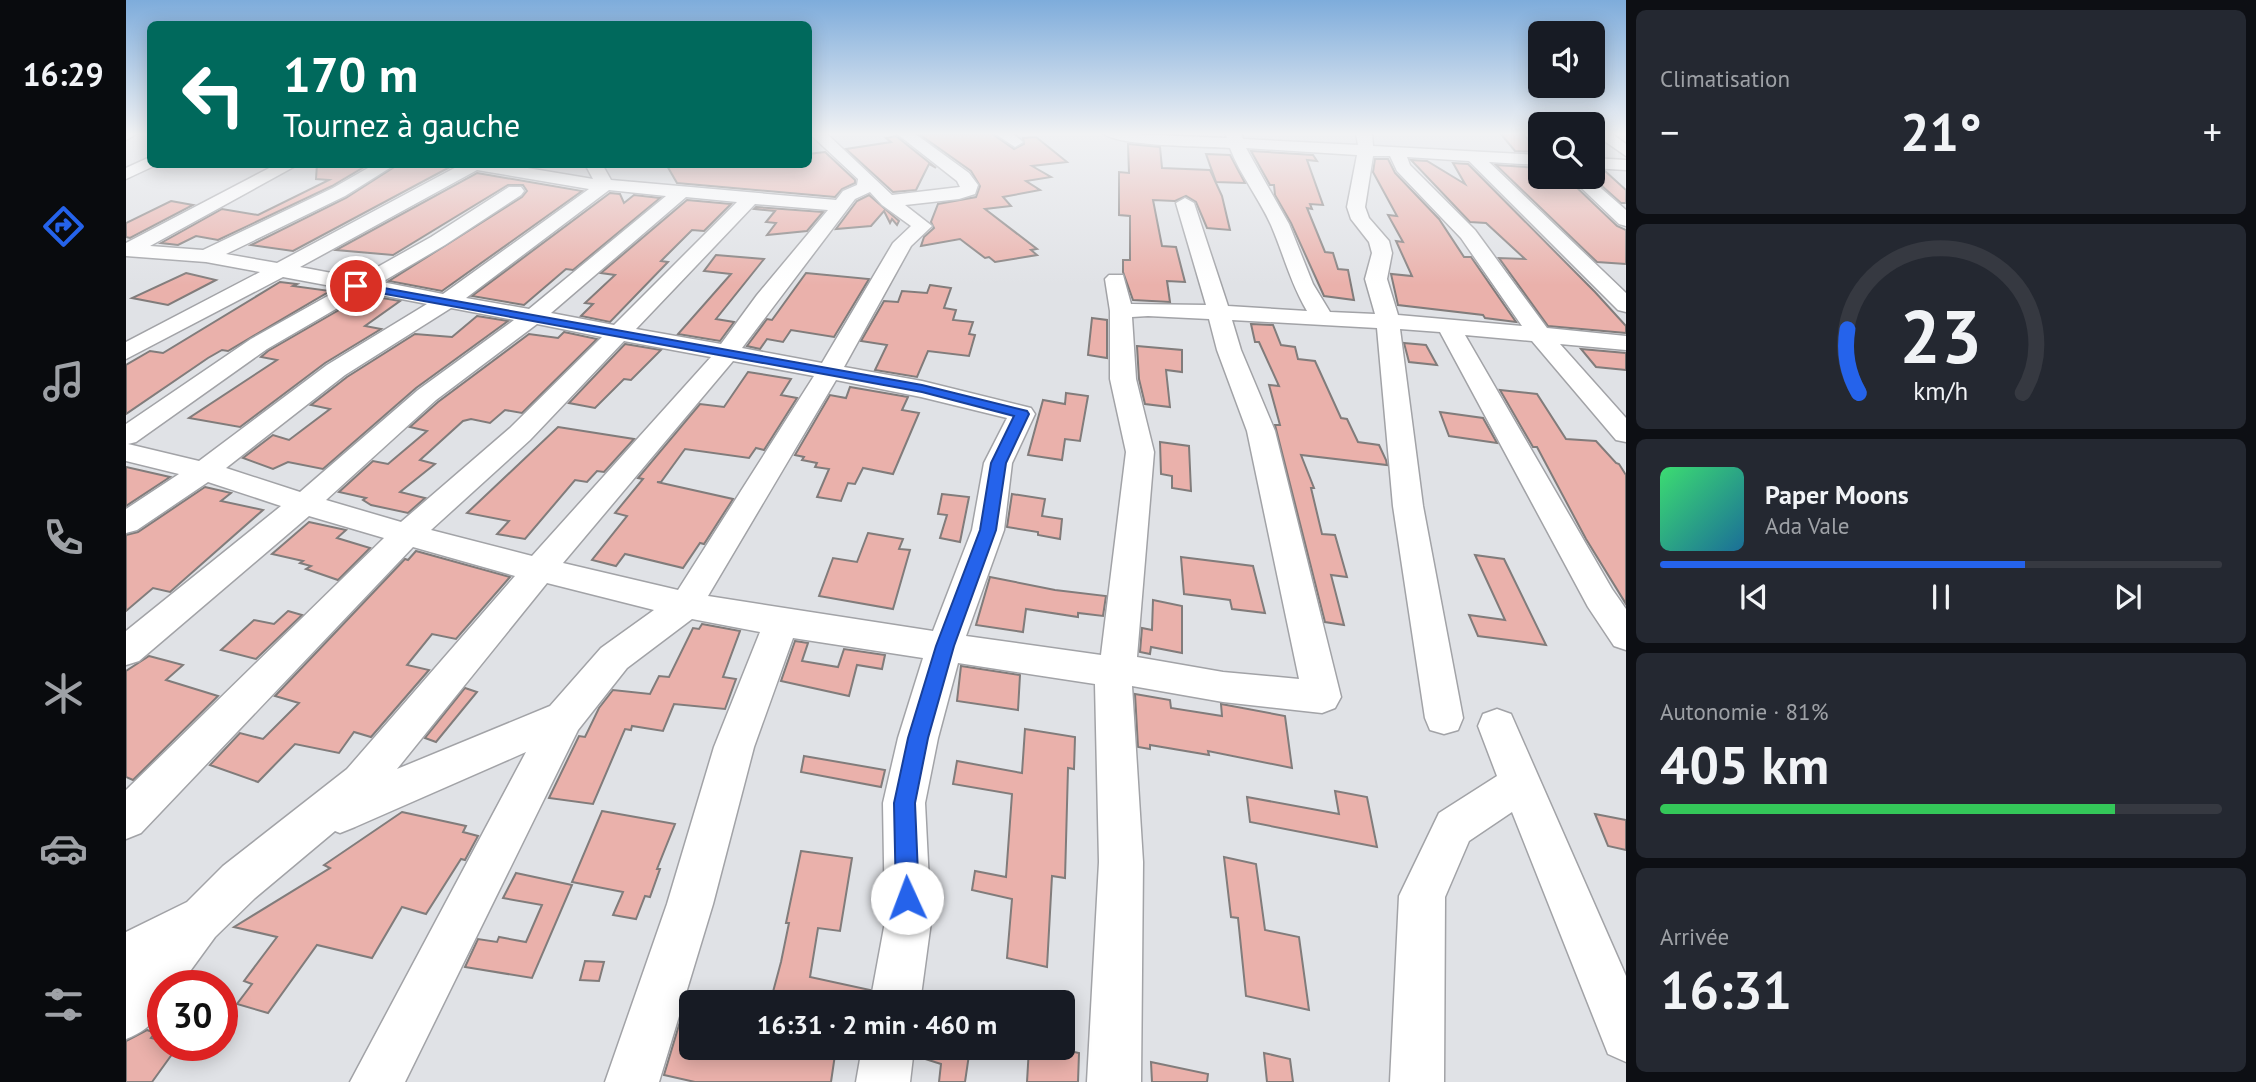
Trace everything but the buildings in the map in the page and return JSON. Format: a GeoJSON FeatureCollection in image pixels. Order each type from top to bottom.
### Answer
{"type":"FeatureCollection","features":[{"type":"Feature","properties":{"kind":"street"},"geometry":{"type":"LineString","coordinates":[[254,183],[126,250],[206,256],[356,286],[534,316],[922,389],[1022,414],[998,463],[988,530],[945,646],[918,738],[904,803],[908,922],[897,990]]}},
{"type":"Feature","properties":{"kind":"street"},"geometry":{"type":"LineString","coordinates":[[206,256],[355,183]]}},
{"type":"Feature","properties":{"kind":"street"},"geometry":{"type":"LineString","coordinates":[[126,352],[211,304],[281,272],[439,183]]}},
{"type":"Feature","properties":{"kind":"street"},"geometry":{"type":"LineString","coordinates":[[126,523],[204,471],[336,370],[447,301],[586,183]]}},
{"type":"Feature","properties":{"kind":"street"},"geometry":{"type":"LineString","coordinates":[[645,183],[679,194],[842,206]]}},
{"type":"Feature","properties":{"kind":"street"},"geometry":{"type":"LineString","coordinates":[[377,1082],[564,718],[614,658],[686,605],[828,373],[903,243],[923,226],[872,183]]}},
{"type":"Feature","properties":{"kind":"street"},"geometry":{"type":"LineString","coordinates":[[126,1014],[203,918],[239,883],[362,782],[726,354],[765,300],[849,195],[865,188],[959,194],[969,190],[968,183]]}},
{"type":"Feature","properties":{"kind":"street"},"geometry":{"type":"LineString","coordinates":[[1257,183],[1280,224],[1301,284],[1322,317]]}},
{"type":"Feature","properties":{"kind":"street"},"geometry":{"type":"LineString","coordinates":[[1359,183],[1356,207],[1360,219],[1379,242],[1382,253],[1376,279],[1388,321],[1408,506],[1444,718]]}},
{"type":"Feature","properties":{"kind":"street"},"geometry":{"type":"LineString","coordinates":[[1419,183],[1468,234],[1541,337],[1626,434]]}},
{"type":"Feature","properties":{"kind":"street"},"geometry":{"type":"LineString","coordinates":[[1501,183],[1626,305]]}},
{"type":"Feature","properties":{"kind":"street"},"geometry":{"type":"LineString","coordinates":[[1591,189],[1626,220]]}},
{"type":"Feature","properties":{"kind":"street"},"geometry":{"type":"LineString","coordinates":[[126,436],[258,344],[438,241],[515,191]]}},
{"type":"Feature","properties":{"kind":"street"},"geometry":{"type":"LineString","coordinates":[[126,651],[305,503],[427,395],[534,316],[679,194]]}},
{"type":"Feature","properties":{"kind":"street"},"geometry":{"type":"LineString","coordinates":[[126,819],[406,535],[520,434],[749,200]]}},
{"type":"Feature","properties":{"kind":"street"},"geometry":{"type":"LineString","coordinates":[[126,452],[204,471],[406,535],[539,571],[686,605],[781,623],[1223,687],[1322,697],[1261,431],[1229,350],[1204,257],[1185,203]]}},
{"type":"Feature","properties":{"kind":"street"},"geometry":{"type":"LineString","coordinates":[[1114,1082],[1121,862],[1115,670],[1140,452],[1123,379],[1121,311],[1116,279]]}},
{"type":"Feature","properties":{"kind":"street"},"geometry":{"type":"LineString","coordinates":[[1121,311],[1218,312],[1388,321],[1626,343]]}},
{"type":"Feature","properties":{"kind":"street"},"geometry":{"type":"LineString","coordinates":[[1449,327],[1600,598],[1626,636]]}},
{"type":"Feature","properties":{"kind":"street"},"geometry":{"type":"LineString","coordinates":[[632,1082],[690,904],[734,747],[781,623]]}},
{"type":"Feature","properties":{"kind":"street"},"geometry":{"type":"LineString","coordinates":[[304,828],[564,718]]}},
{"type":"Feature","properties":{"kind":"street"},"geometry":{"type":"LineString","coordinates":[[1497,726],[1626,1036]]}},
{"type":"Feature","properties":{"kind":"street"},"geometry":{"type":"LineString","coordinates":[[1417,1082],[1422,896],[1454,827],[1521,783]]}},
{"type":"Feature","properties":{"kind":"street"},"geometry":{"type":"LineString","coordinates":[[126,958],[203,918]]}},
{"type":"Feature","properties":{"kind":"street"},"geometry":{"type":"LineString","coordinates":[[883,1082],[886,1060]]}},
{"type":"Feature","properties":{"kind":"route"},"geometry":{"type":"LineString","coordinates":[[356,286],[877,380],[1022,414],[998,463],[988,530],[945,646],[918,738],[904,803],[907,898]]}}]}
